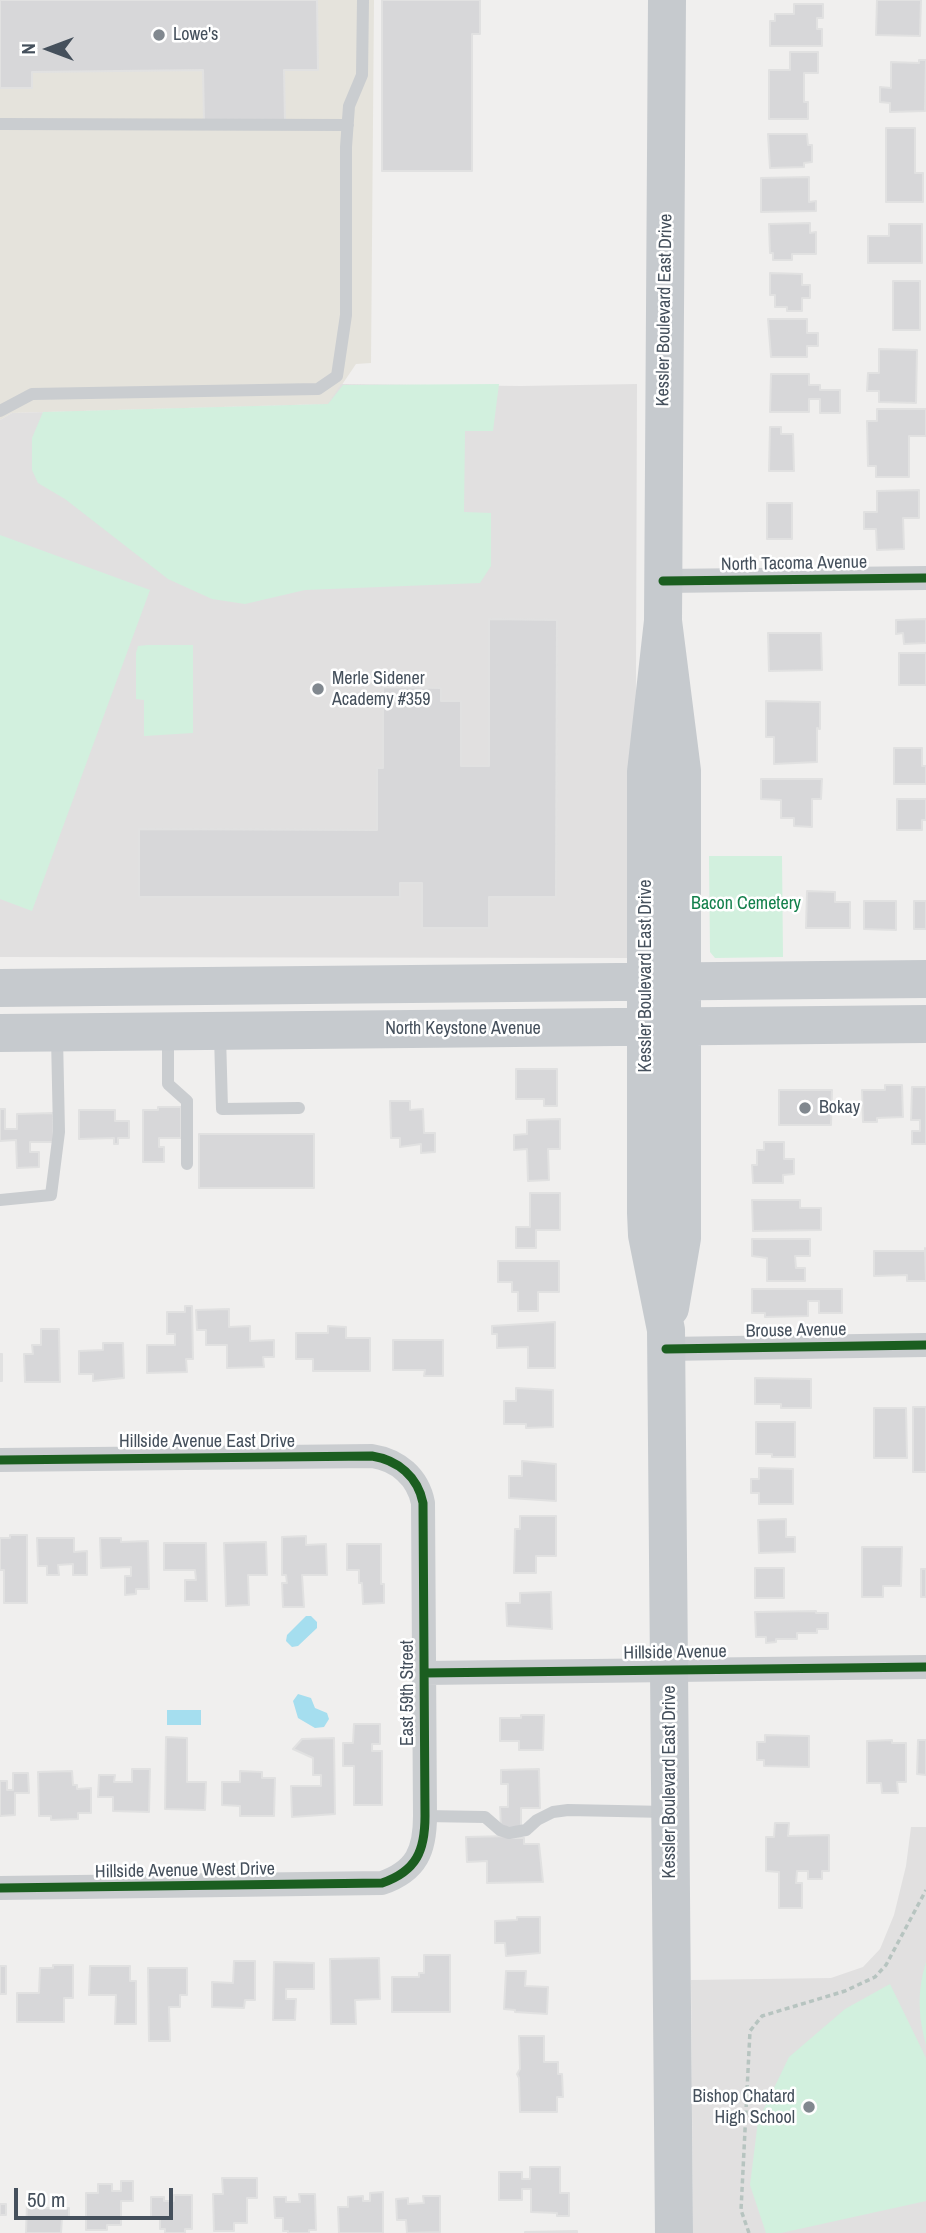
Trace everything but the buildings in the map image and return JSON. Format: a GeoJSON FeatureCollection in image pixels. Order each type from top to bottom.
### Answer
{"type":"FeatureCollection","features":[{"type":"Feature","properties":{"kind":"main road","name":"Kessler Boulevard East Drive"},"geometry":{"type":"LineString","coordinates":[[667,0],[663,621],[646,772],[663,981],[663,1027],[647,1235],[666,1340],[674,2233]]}},
{"type":"Feature","properties":{"kind":"main road","name":"North Keystone Avenue"},"geometry":{"type":"LineString","coordinates":[[0,988],[117,1009],[663,981],[926,979]]}},
{"type":"Feature","properties":{"kind":"main road","name":"North Keystone Avenue"},"geometry":{"type":"LineString","coordinates":[[0,1033],[57,1033],[117,1009],[168,1033],[926,1024]]}},
{"type":"Feature","properties":{"kind":"street","name":"North Tacoma Avenue"},"geometry":{"type":"LineString","coordinates":[[663,581],[926,578]]}},
{"type":"Feature","properties":{"kind":"street","name":"Brouse Avenue"},"geometry":{"type":"LineString","coordinates":[[666,1340],[926,1345]]}},
{"type":"Feature","properties":{"kind":"street","name":"Hillside Avenue East Drive"},"geometry":{"type":"LineString","coordinates":[[0,1460],[372,1457],[390,1461],[409,1474]]}},
{"type":"Feature","properties":{"kind":"street","name":"East 59th Street"},"geometry":{"type":"LineString","coordinates":[[370,1884],[394,1879],[416,1859],[424,1842],[423,1503],[409,1474]]}},
{"type":"Feature","properties":{"kind":"street","name":"Hillside Avenue"},"geometry":{"type":"LineString","coordinates":[[424,1673],[926,1667]]}},
{"type":"Feature","properties":{"kind":"street","name":"Hillside Avenue West Drive"},"geometry":{"type":"LineString","coordinates":[[0,1888],[370,1884]]}},
{"type":"Feature","properties":{"kind":"lane"},"geometry":{"type":"LineString","coordinates":[[0,411],[32,394],[318,389],[337,376],[346,315],[349,107],[362,75],[363,0]]}},
{"type":"Feature","properties":{"kind":"lane"},"geometry":{"type":"LineString","coordinates":[[0,124],[348,125]]}},
{"type":"Feature","properties":{"kind":"lane"},"geometry":{"type":"LineString","coordinates":[[220,1031],[222,1109],[299,1108]]}},
{"type":"Feature","properties":{"kind":"lane"},"geometry":{"type":"LineString","coordinates":[[0,1200],[51,1195],[59,1132],[57,1033]]}},
{"type":"Feature","properties":{"kind":"lane"},"geometry":{"type":"LineString","coordinates":[[168,1033],[168,1084],[187,1101],[187,1164]]}},
{"type":"Feature","properties":{"kind":"lane"},"geometry":{"type":"LineString","coordinates":[[425,1816],[485,1817],[500,1830],[509,1833],[526,1830],[537,1819],[553,1812],[568,1810],[671,1812]]}},
{"type":"Feature","properties":{"kind":"path"},"geometry":{"type":"LineString","coordinates":[[749,2233],[741,2210],[750,2031],[762,2016],[845,1991],[875,1976],[886,1965],[926,1890]]}},
{"type":"Feature","properties":{"kind":"shaded area"},"geometry":{"type":"Polygon","coordinates":[[[0,0],[374,0],[371,363],[356,364],[329,404],[12,413],[0,420],[0,0]]]}},
{"type":"Feature","properties":{"kind":"shaded area","name":"Merle Sidener Academy #359"},"geometry":{"type":"Polygon","coordinates":[[[341,384],[637,384],[635,958],[0,957],[0,420],[12,413],[328,404],[341,384]]]}},
{"type":"Feature","properties":{"kind":"shaded area","name":"Bishop Chatard High School"},"geometry":{"type":"Polygon","coordinates":[[[911,1827],[926,1827],[926,2233],[693,2233],[691,1980],[831,1978],[863,1967],[880,1949],[894,1915],[906,1866],[911,1827]]]}},
{"type":"Feature","properties":{"kind":"green space"},"geometry":{"type":"Polygon","coordinates":[[[499,384],[493,431],[465,431],[464,512],[491,513],[491,566],[480,583],[305,590],[245,604],[212,599],[168,579],[65,499],[38,483],[32,470],[32,438],[43,412],[328,404],[343,385],[499,384]]]}},
{"type":"Feature","properties":{"kind":"green space"},"geometry":{"type":"Polygon","coordinates":[[[0,535],[150,590],[32,911],[0,899],[0,535]]]}},
{"type":"Feature","properties":{"kind":"green space"},"geometry":{"type":"Polygon","coordinates":[[[193,645],[193,733],[144,736],[144,700],[136,699],[136,653],[138,646],[193,645]]]}},
{"type":"Feature","properties":{"kind":"green space","name":"Bacon Cemetery"},"geometry":{"type":"Polygon","coordinates":[[[709,856],[782,856],[783,957],[715,958],[710,952],[709,856]]]}},
{"type":"Feature","properties":{"kind":"green space"},"geometry":{"type":"Polygon","coordinates":[[[926,1962],[926,2045],[920,2004],[926,1962]]]}},
{"type":"Feature","properties":{"kind":"green space"},"geometry":{"type":"Polygon","coordinates":[[[890,1984],[926,2058],[926,2201],[781,2233],[766,2233],[750,2185],[758,2121],[789,2057],[845,2009],[890,1984]]]}},
{"type":"Feature","properties":{"kind":"water"},"geometry":{"type":"Polygon","coordinates":[[[306,1616],[311,1616],[317,1622],[317,1628],[298,1646],[292,1647],[286,1641],[287,1635],[306,1616]]]}},
{"type":"Feature","properties":{"kind":"water"},"geometry":{"type":"Polygon","coordinates":[[[298,1694],[311,1698],[315,1708],[327,1713],[329,1719],[324,1727],[315,1728],[298,1718],[293,1701],[298,1694]]]}},
{"type":"Feature","properties":{"kind":"water"},"geometry":{"type":"Polygon","coordinates":[[[167,1710],[201,1710],[201,1725],[167,1725],[167,1710]]]}},
{"type":"Feature","properties":{"kind":"cycle path"},"geometry":{"type":"LineString","coordinates":[[663,581],[926,578]]}},
{"type":"Feature","properties":{"kind":"cycle path"},"geometry":{"type":"LineString","coordinates":[[666,1349],[926,1345]]}},
{"type":"Feature","properties":{"kind":"cycle path"},"geometry":{"type":"LineString","coordinates":[[0,1460],[372,1456],[390,1461],[405,1471],[417,1485],[423,1503],[425,1816],[423,1839],[417,1858],[403,1872],[382,1883],[0,1888]]}},
{"type":"Feature","properties":{"kind":"cycle path"},"geometry":{"type":"LineString","coordinates":[[424,1673],[926,1667]]}},
{"type":"Feature","properties":{"kind":"place","name":"Lowe's"},"geometry":{"type":"Point","coordinates":[159,35]}},
{"type":"Feature","properties":{"kind":"place","name":"Merle Sidener Academy #359"},"geometry":{"type":"Point","coordinates":[318,689]}},
{"type":"Feature","properties":{"kind":"place","name":"Bokay"},"geometry":{"type":"Point","coordinates":[805,1108]}},
{"type":"Feature","properties":{"kind":"place","name":"Bishop Chatard High School"},"geometry":{"type":"Point","coordinates":[809,2107]}}]}
